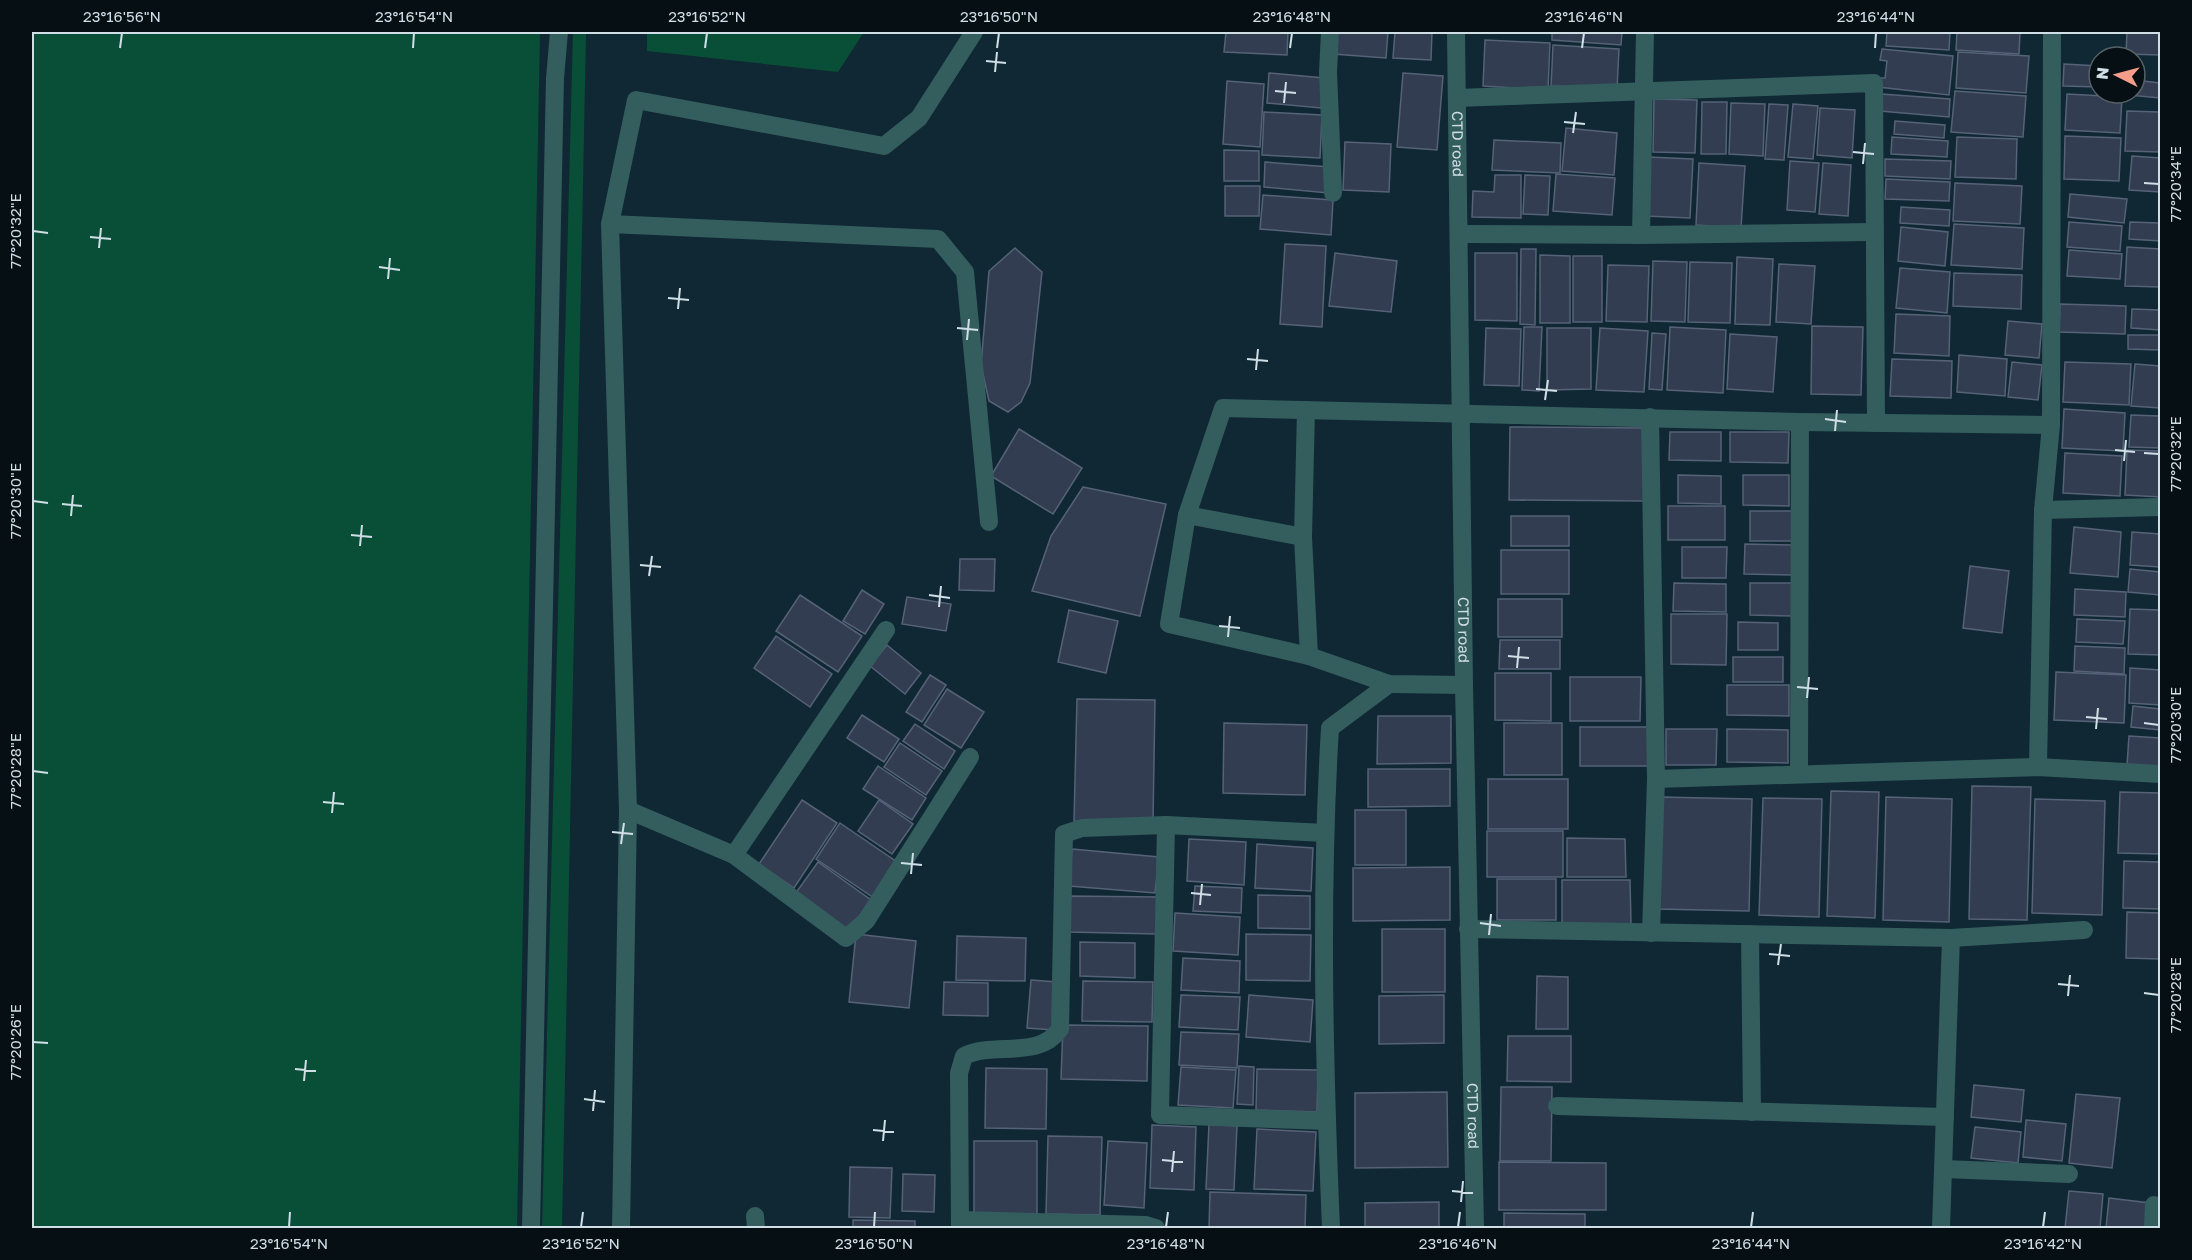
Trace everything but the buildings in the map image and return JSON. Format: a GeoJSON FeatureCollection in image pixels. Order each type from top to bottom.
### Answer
{"type":"FeatureCollection","features":[{"type":"Feature","properties":{"kind":"street"},"geometry":{"type":"LineString","coordinates":[[531,1228],[555,78],[559,32]]}},
{"type":"Feature","properties":{"kind":"street"},"geometry":{"type":"LineString","coordinates":[[621,1228],[628,810],[610,224],[636,100],[884,146],[919,118],[974,32]]}},
{"type":"Feature","properties":{"kind":"street"},"geometry":{"type":"LineString","coordinates":[[1330,32],[1328,72],[1333,193]]}},
{"type":"Feature","properties":{"kind":"street","name":"CTD road"},"geometry":{"type":"LineString","coordinates":[[1456,32],[1464,685],[1475,1228]]}},
{"type":"Feature","properties":{"kind":"street"},"geometry":{"type":"LineString","coordinates":[[1641,235],[1645,32]]}},
{"type":"Feature","properties":{"kind":"street"},"geometry":{"type":"LineString","coordinates":[[2038,767],[2043,510],[2050,425],[2052,32]]}},
{"type":"Feature","properties":{"kind":"street"},"geometry":{"type":"LineString","coordinates":[[1457,98],[1874,83],[1873,232],[1876,423]]}},
{"type":"Feature","properties":{"kind":"street"},"geometry":{"type":"LineString","coordinates":[[610,224],[938,239],[965,272],[989,522]]}},
{"type":"Feature","properties":{"kind":"street"},"geometry":{"type":"LineString","coordinates":[[1460,234],[1641,235],[1873,232]]}},
{"type":"Feature","properties":{"kind":"street"},"geometry":{"type":"LineString","coordinates":[[1464,685],[1389,684],[1309,656],[1169,624],[1187,515],[1223,408],[1800,422],[2050,425]]}},
{"type":"Feature","properties":{"kind":"street"},"geometry":{"type":"LineString","coordinates":[[1306,410],[1303,537],[1309,656]]}},
{"type":"Feature","properties":{"kind":"street"},"geometry":{"type":"LineString","coordinates":[[1650,417],[1656,778],[1651,933]]}},
{"type":"Feature","properties":{"kind":"street"},"geometry":{"type":"LineString","coordinates":[[1798,774],[1800,422]]}},
{"type":"Feature","properties":{"kind":"street"},"geometry":{"type":"LineString","coordinates":[[2043,510],[2160,507]]}},
{"type":"Feature","properties":{"kind":"street"},"geometry":{"type":"LineString","coordinates":[[1187,515],[1303,537]]}},
{"type":"Feature","properties":{"kind":"street"},"geometry":{"type":"LineString","coordinates":[[734,855],[886,630]]}},
{"type":"Feature","properties":{"kind":"street"},"geometry":{"type":"LineString","coordinates":[[1331,1228],[1326,1121],[1325,833],[1330,728],[1389,684]]}},
{"type":"Feature","properties":{"kind":"street"},"geometry":{"type":"LineString","coordinates":[[628,810],[734,855],[846,938],[866,921],[969,758]]}},
{"type":"Feature","properties":{"kind":"street"},"geometry":{"type":"LineString","coordinates":[[1656,778],[2038,767],[2160,774]]}},
{"type":"Feature","properties":{"kind":"street"},"geometry":{"type":"LineString","coordinates":[[1156,1228],[1146,1225],[960,1224],[959,1073],[964,1056],[978,1049],[1020,1049],[1045,1043],[1054,1038],[1060,1029],[1064,834],[1082,828],[1166,825],[1325,833]]}},
{"type":"Feature","properties":{"kind":"street"},"geometry":{"type":"LineString","coordinates":[[1166,825],[1160,1115],[1326,1121]]}},
{"type":"Feature","properties":{"kind":"street"},"geometry":{"type":"LineString","coordinates":[[1468,929],[1951,938],[2084,930]]}},
{"type":"Feature","properties":{"kind":"street"},"geometry":{"type":"LineString","coordinates":[[1750,934],[1752,1112]]}},
{"type":"Feature","properties":{"kind":"street"},"geometry":{"type":"LineString","coordinates":[[1941,1228],[1951,938]]}},
{"type":"Feature","properties":{"kind":"street"},"geometry":{"type":"LineString","coordinates":[[1557,1106],[1945,1117]]}},
{"type":"Feature","properties":{"kind":"street"},"geometry":{"type":"LineString","coordinates":[[1943,1169],[2069,1174]]}},
{"type":"Feature","properties":{"kind":"street"},"geometry":{"type":"LineString","coordinates":[[2153,1228],[2154,1205]]}},
{"type":"Feature","properties":{"kind":"green space"},"geometry":{"type":"Polygon","coordinates":[[[32,32],[540,32],[517,1228],[32,1228],[32,32]]]}},
{"type":"Feature","properties":{"kind":"green space"},"geometry":{"type":"Polygon","coordinates":[[[573,32],[864,32],[838,72],[647,51],[647,34],[586,34],[562,1228],[542,1228],[573,32]]]}}]}
